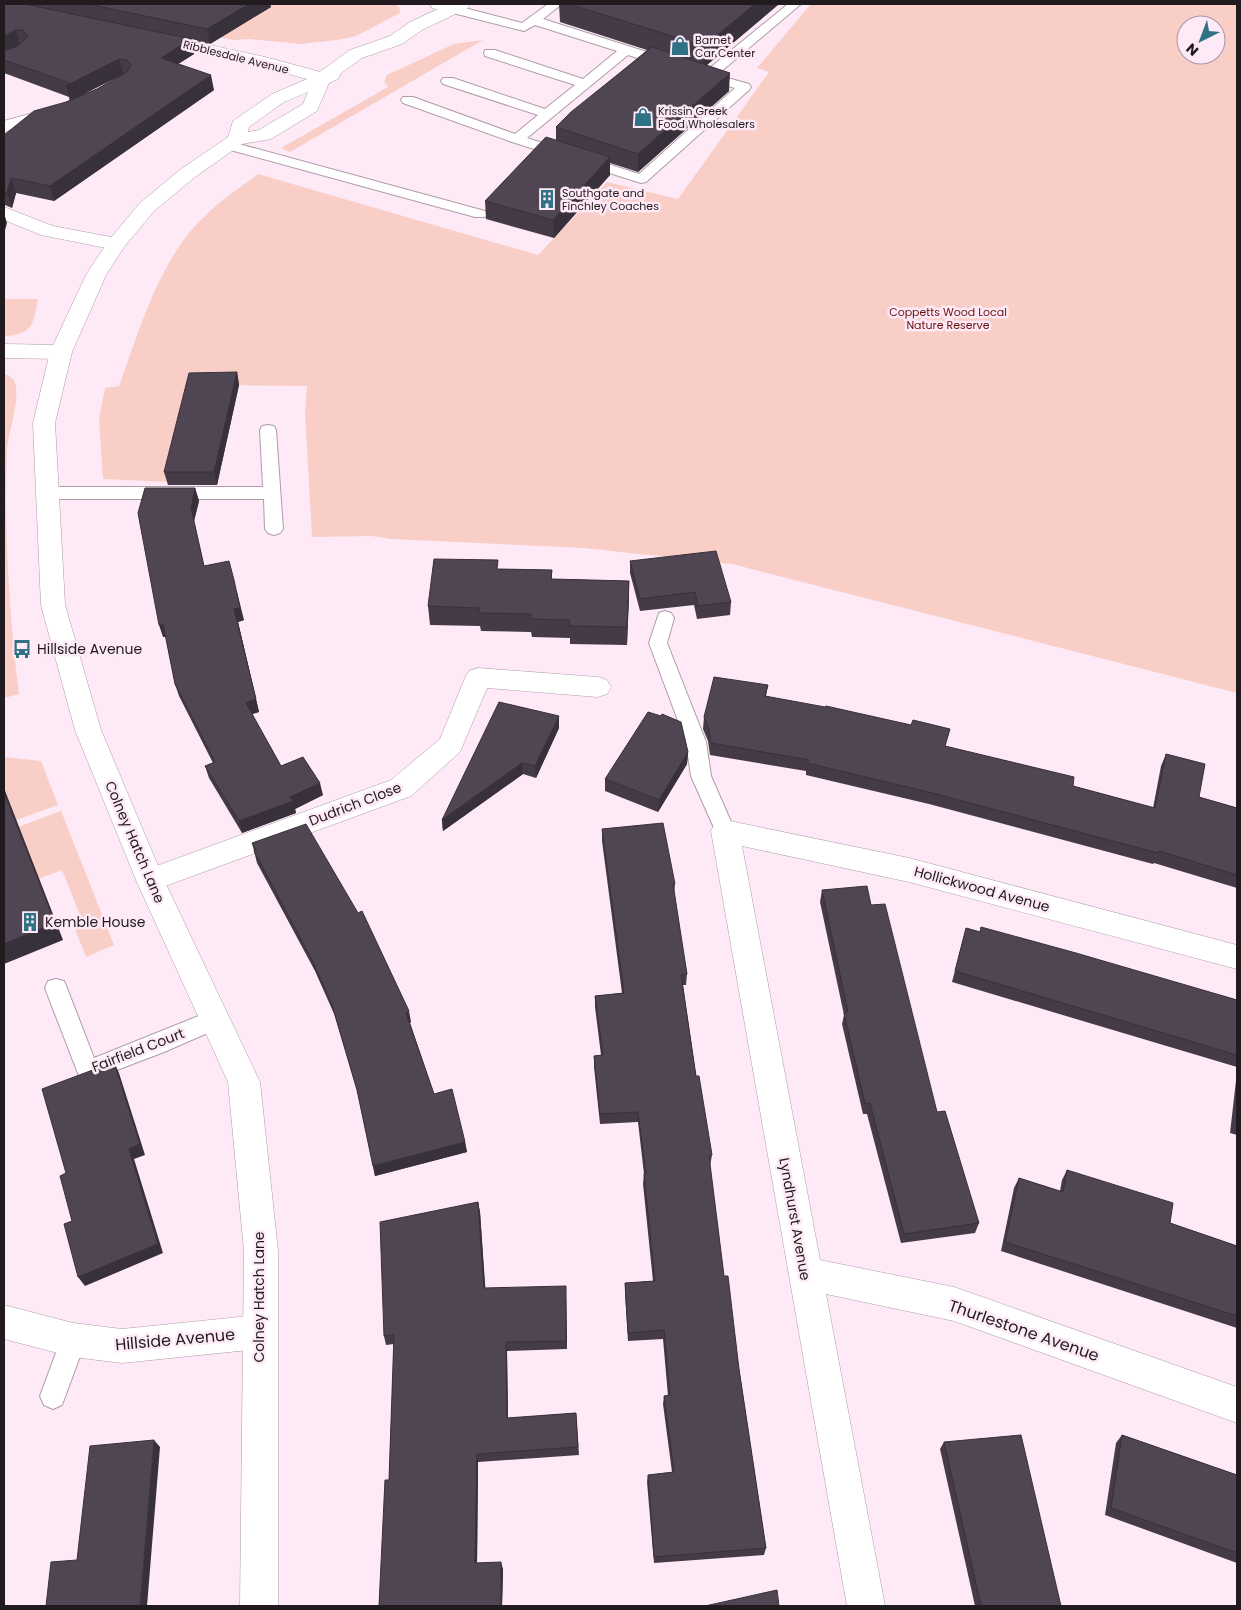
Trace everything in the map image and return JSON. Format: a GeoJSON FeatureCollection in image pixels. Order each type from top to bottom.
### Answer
{"type":"FeatureCollection","features":[{"type":"Feature","properties":{"kind":"main road"},"geometry":{"type":"LineString","coordinates":[[438,37],[451,6]]}},
{"type":"Feature","properties":{"kind":"main road","name":"Colney Hatch Lane"},"geometry":{"type":"LineString","coordinates":[[259,1606],[259,1332],[261,1251],[244,1082],[150,880],[88,730],[54,605],[44,423],[61,352],[96,275],[132,223],[163,192],[232,142],[264,135],[311,107],[322,78],[356,54],[391,42],[451,6]]}},
{"type":"Feature","properties":{"kind":"main road","name":"Ribblesdale Avenue"},"geometry":{"type":"LineString","coordinates":[[136,34],[265,62],[322,78]]}},
{"type":"Feature","properties":{"kind":"main road","name":"Colney Hatch Lane"},"geometry":{"type":"LineString","coordinates":[[232,142],[240,125],[278,98],[322,78],[371,65],[421,44]]}},
{"type":"Feature","properties":{"kind":"main road"},"geometry":{"type":"LineString","coordinates":[[4,127],[74,108]]}},
{"type":"Feature","properties":{"kind":"main road"},"geometry":{"type":"LineString","coordinates":[[4,213],[48,231],[116,244]]}},
{"type":"Feature","properties":{"kind":"main road"},"geometry":{"type":"LineString","coordinates":[[4,351],[61,352]]}},
{"type":"Feature","properties":{"kind":"main road","name":"Dudrich Close"},"geometry":{"type":"LineString","coordinates":[[150,880],[401,788],[451,744],[478,678],[598,687]]}},
{"type":"Feature","properties":{"kind":"main road","name":"Hollickwood Avenue"},"geometry":{"type":"LineString","coordinates":[[725,831],[909,870],[1237,956]]}},
{"type":"Feature","properties":{"kind":"main road","name":"Lyndhurst Avenue"},"geometry":{"type":"LineString","coordinates":[[725,831],[866,1606]]}},
{"type":"Feature","properties":{"kind":"main road","name":"Thurlestone Avenue"},"geometry":{"type":"LineString","coordinates":[[805,1273],[954,1304],[1237,1405]]}},
{"type":"Feature","properties":{"kind":"main road","name":"Hillside Avenue"},"geometry":{"type":"LineString","coordinates":[[4,1322],[73,1340],[122,1346],[259,1332]]}},
{"type":"Feature","properties":{"kind":"lane"},"geometry":{"type":"LineString","coordinates":[[451,6],[524,27],[556,4]]}},
{"type":"Feature","properties":{"kind":"lane"},"geometry":{"type":"LineString","coordinates":[[708,76],[795,4]]}},
{"type":"Feature","properties":{"kind":"lane"},"geometry":{"type":"LineString","coordinates":[[408,100],[517,139],[641,179],[744,87],[533,20]]}},
{"type":"Feature","properties":{"kind":"lane"},"geometry":{"type":"LineString","coordinates":[[517,139],[626,50]]}},
{"type":"Feature","properties":{"kind":"lane"},"geometry":{"type":"LineString","coordinates":[[490,53],[585,84]]}},
{"type":"Feature","properties":{"kind":"lane"},"geometry":{"type":"LineString","coordinates":[[448,81],[547,114]]}},
{"type":"Feature","properties":{"kind":"lane"},"geometry":{"type":"LineString","coordinates":[[232,142],[480,214]]}},
{"type":"Feature","properties":{"kind":"lane"},"geometry":{"type":"LineString","coordinates":[[268,430],[274,529]]}},
{"type":"Feature","properties":{"kind":"lane"},"geometry":{"type":"LineString","coordinates":[[47,493],[272,493]]}},
{"type":"Feature","properties":{"kind":"lane"},"geometry":{"type":"LineString","coordinates":[[665,618],[658,643],[696,742],[701,776],[725,831]]}},
{"type":"Feature","properties":{"kind":"lane","name":"Fairfield Court"},"geometry":{"type":"LineString","coordinates":[[56,988],[88,1071],[156,1046],[216,1019]]}},
{"type":"Feature","properties":{"kind":"lane"},"geometry":{"type":"LineString","coordinates":[[53,1396],[73,1340]]}},
{"type":"Feature","properties":{"kind":"green space"},"geometry":{"type":"Polygon","coordinates":[[[263,4],[395,4],[399,7],[400,13],[356,36],[301,44],[249,39],[234,40],[116,20],[263,4]]]}},
{"type":"Feature","properties":{"kind":"green space","name":"Coppetts Wood Local Nature Reserve"},"geometry":{"type":"Polygon","coordinates":[[[811,4],[1237,4],[1237,693],[732,564],[584,548],[392,539],[371,536],[312,537],[305,413],[307,386],[215,385],[169,482],[103,479],[99,419],[105,388],[119,386],[153,294],[176,251],[207,214],[258,174],[538,255],[607,182],[678,199],[769,72],[757,68],[811,4]]]}},
{"type":"Feature","properties":{"kind":"green space"},"geometry":{"type":"Polygon","coordinates":[[[483,40],[290,152],[281,148],[388,87],[384,82],[387,75],[454,44],[483,40]]]}},
{"type":"Feature","properties":{"kind":"green space"},"geometry":{"type":"Polygon","coordinates":[[[4,299],[38,299],[33,321],[21,333],[4,336],[4,299]]]}},
{"type":"Feature","properties":{"kind":"green space"},"geometry":{"type":"Polygon","coordinates":[[[4,373],[13,379],[16,385],[16,403],[7,450],[6,510],[12,634],[19,694],[4,698],[4,373]]]}},
{"type":"Feature","properties":{"kind":"green space"},"geometry":{"type":"Polygon","coordinates":[[[4,757],[41,761],[58,805],[16,820],[4,788],[4,757]]]}},
{"type":"Feature","properties":{"kind":"green space"},"geometry":{"type":"Polygon","coordinates":[[[61,811],[114,945],[86,957],[71,919],[80,915],[62,870],[38,879],[18,827],[61,811]]]}},
{"type":"Feature","properties":{"kind":"building"},"geometry":{"type":"Polygon","coordinates":[[[4,4],[25,4],[191,39],[161,58],[211,75],[50,186],[11,178],[7,193],[4,192],[4,135],[34,111],[66,102],[97,89],[127,72],[131,65],[127,60],[119,59],[66,86],[70,83],[4,60],[4,51],[18,46],[28,36],[23,30],[16,30],[4,36],[4,4]]]}},
{"type":"Feature","properties":{"kind":"building"},"geometry":{"type":"Polygon","coordinates":[[[88,4],[249,4],[207,29],[88,4]]]}},
{"type":"Feature","properties":{"kind":"building"},"geometry":{"type":"Polygon","coordinates":[[[569,4],[755,4],[704,46],[569,4]]]}},
{"type":"Feature","properties":{"kind":"building","name":"Krissin Greek Food Wholesalers"},"geometry":{"type":"Polygon","coordinates":[[[652,47],[730,73],[638,154],[556,127],[571,112],[652,47]]]}},
{"type":"Feature","properties":{"kind":"building"},"geometry":{"type":"Polygon","coordinates":[[[546,137],[610,157],[553,220],[485,201],[546,137]]]}},
{"type":"Feature","properties":{"kind":"building"},"geometry":{"type":"Polygon","coordinates":[[[237,372],[214,472],[164,472],[189,373],[237,372]]]}},
{"type":"Feature","properties":{"kind":"building"},"geometry":{"type":"Polygon","coordinates":[[[145,488],[195,488],[191,508],[204,566],[229,561],[234,580],[240,608],[234,609],[256,699],[246,703],[281,766],[303,757],[320,783],[290,797],[293,801],[239,821],[205,766],[215,762],[175,684],[163,624],[159,625],[138,513],[145,488]]]}},
{"type":"Feature","properties":{"kind":"building"},"geometry":{"type":"Polygon","coordinates":[[[716,551],[731,602],[698,606],[695,592],[640,599],[630,561],[716,551]]]}},
{"type":"Feature","properties":{"kind":"building"},"geometry":{"type":"Polygon","coordinates":[[[434,559],[498,560],[497,569],[552,570],[551,579],[629,581],[627,627],[569,626],[570,620],[530,619],[531,614],[479,613],[479,608],[428,606],[434,559]]]}},
{"type":"Feature","properties":{"kind":"building"},"geometry":{"type":"Polygon","coordinates":[[[714,677],[768,685],[765,696],[826,706],[911,725],[913,720],[950,729],[945,746],[1074,777],[1073,786],[1155,808],[1166,754],[1205,764],[1199,797],[1237,808],[1237,875],[1159,851],[1158,853],[932,793],[807,763],[809,760],[711,743],[709,729],[704,717],[714,677]]]}},
{"type":"Feature","properties":{"kind":"building"},"geometry":{"type":"Polygon","coordinates":[[[499,702],[559,716],[535,766],[522,763],[442,820],[499,702]]]}},
{"type":"Feature","properties":{"kind":"building"},"geometry":{"type":"Polygon","coordinates":[[[648,712],[661,716],[662,714],[681,722],[688,752],[659,800],[605,779],[648,712]]]}},
{"type":"Feature","properties":{"kind":"building"},"geometry":{"type":"Polygon","coordinates":[[[4,792],[55,923],[4,944],[4,792]]]}},
{"type":"Feature","properties":{"kind":"building"},"geometry":{"type":"Polygon","coordinates":[[[663,823],[675,884],[673,884],[687,974],[681,975],[696,1076],[699,1076],[712,1155],[709,1156],[724,1276],[728,1276],[739,1369],[766,1548],[654,1557],[648,1475],[674,1472],[664,1396],[670,1395],[664,1330],[628,1333],[625,1283],[655,1281],[644,1174],[646,1174],[638,1112],[600,1114],[594,1056],[603,1055],[595,996],[624,993],[602,829],[663,823]]]}},
{"type":"Feature","properties":{"kind":"building"},"geometry":{"type":"Polygon","coordinates":[[[306,824],[358,913],[362,911],[409,1011],[406,1013],[434,1094],[452,1089],[465,1142],[373,1166],[357,1090],[332,1005],[312,960],[254,851],[256,850],[252,843],[306,824]]]}},
{"type":"Feature","properties":{"kind":"building"},"geometry":{"type":"Polygon","coordinates":[[[867,886],[871,905],[885,904],[937,1112],[945,1111],[979,1223],[904,1234],[870,1103],[865,1104],[844,1013],[848,1012],[822,890],[867,886]]]}},
{"type":"Feature","properties":{"kind":"building"},"geometry":{"type":"Polygon","coordinates":[[[981,927],[1237,1000],[1237,1055],[955,971],[966,928],[980,932],[981,927]]]}},
{"type":"Feature","properties":{"kind":"building"},"geometry":{"type":"Polygon","coordinates":[[[114,1062],[140,1144],[129,1149],[158,1244],[78,1277],[64,1224],[72,1221],[60,1176],[66,1173],[42,1089],[114,1062]]]}},
{"type":"Feature","properties":{"kind":"building"},"geometry":{"type":"Polygon","coordinates":[[[1067,1170],[1173,1203],[1170,1223],[1237,1246],[1237,1316],[1005,1242],[1019,1178],[1063,1192],[1067,1170]]]}},
{"type":"Feature","properties":{"kind":"building"},"geometry":{"type":"Polygon","coordinates":[[[478,1202],[484,1288],[566,1286],[566,1341],[506,1342],[507,1418],[576,1413],[578,1447],[477,1454],[475,1563],[501,1562],[501,1606],[379,1606],[385,1480],[389,1480],[394,1335],[384,1336],[380,1222],[478,1202]]]}},
{"type":"Feature","properties":{"kind":"building"},"geometry":{"type":"Polygon","coordinates":[[[1021,1435],[1061,1606],[981,1606],[944,1442],[1021,1435]]]}},
{"type":"Feature","properties":{"kind":"building"},"geometry":{"type":"Polygon","coordinates":[[[1122,1435],[1237,1475],[1237,1553],[1111,1508],[1122,1435]]]}},
{"type":"Feature","properties":{"kind":"building"},"geometry":{"type":"Polygon","coordinates":[[[154,1440],[140,1606],[46,1606],[51,1562],[77,1560],[90,1446],[154,1440]]]}},
{"type":"Feature","properties":{"kind":"building"},"geometry":{"type":"Polygon","coordinates":[[[777,1590],[779,1606],[705,1606],[777,1590]]]}},
{"type":"Feature","properties":{"kind":"place","name":"Barnet Car Center"},"geometry":{"type":"Point","coordinates":[680,46]}},
{"type":"Feature","properties":{"kind":"place","name":"Krissin Greek Food Wholesalers"},"geometry":{"type":"Point","coordinates":[643,117]}},
{"type":"Feature","properties":{"kind":"place","name":"Southgate and Finchley Coaches"},"geometry":{"type":"Point","coordinates":[547,199]}},
{"type":"Feature","properties":{"kind":"place","name":"Hillside Avenue"},"geometry":{"type":"Point","coordinates":[22,649]}},
{"type":"Feature","properties":{"kind":"place","name":"Kemble House"},"geometry":{"type":"Point","coordinates":[30,922]}}]}
